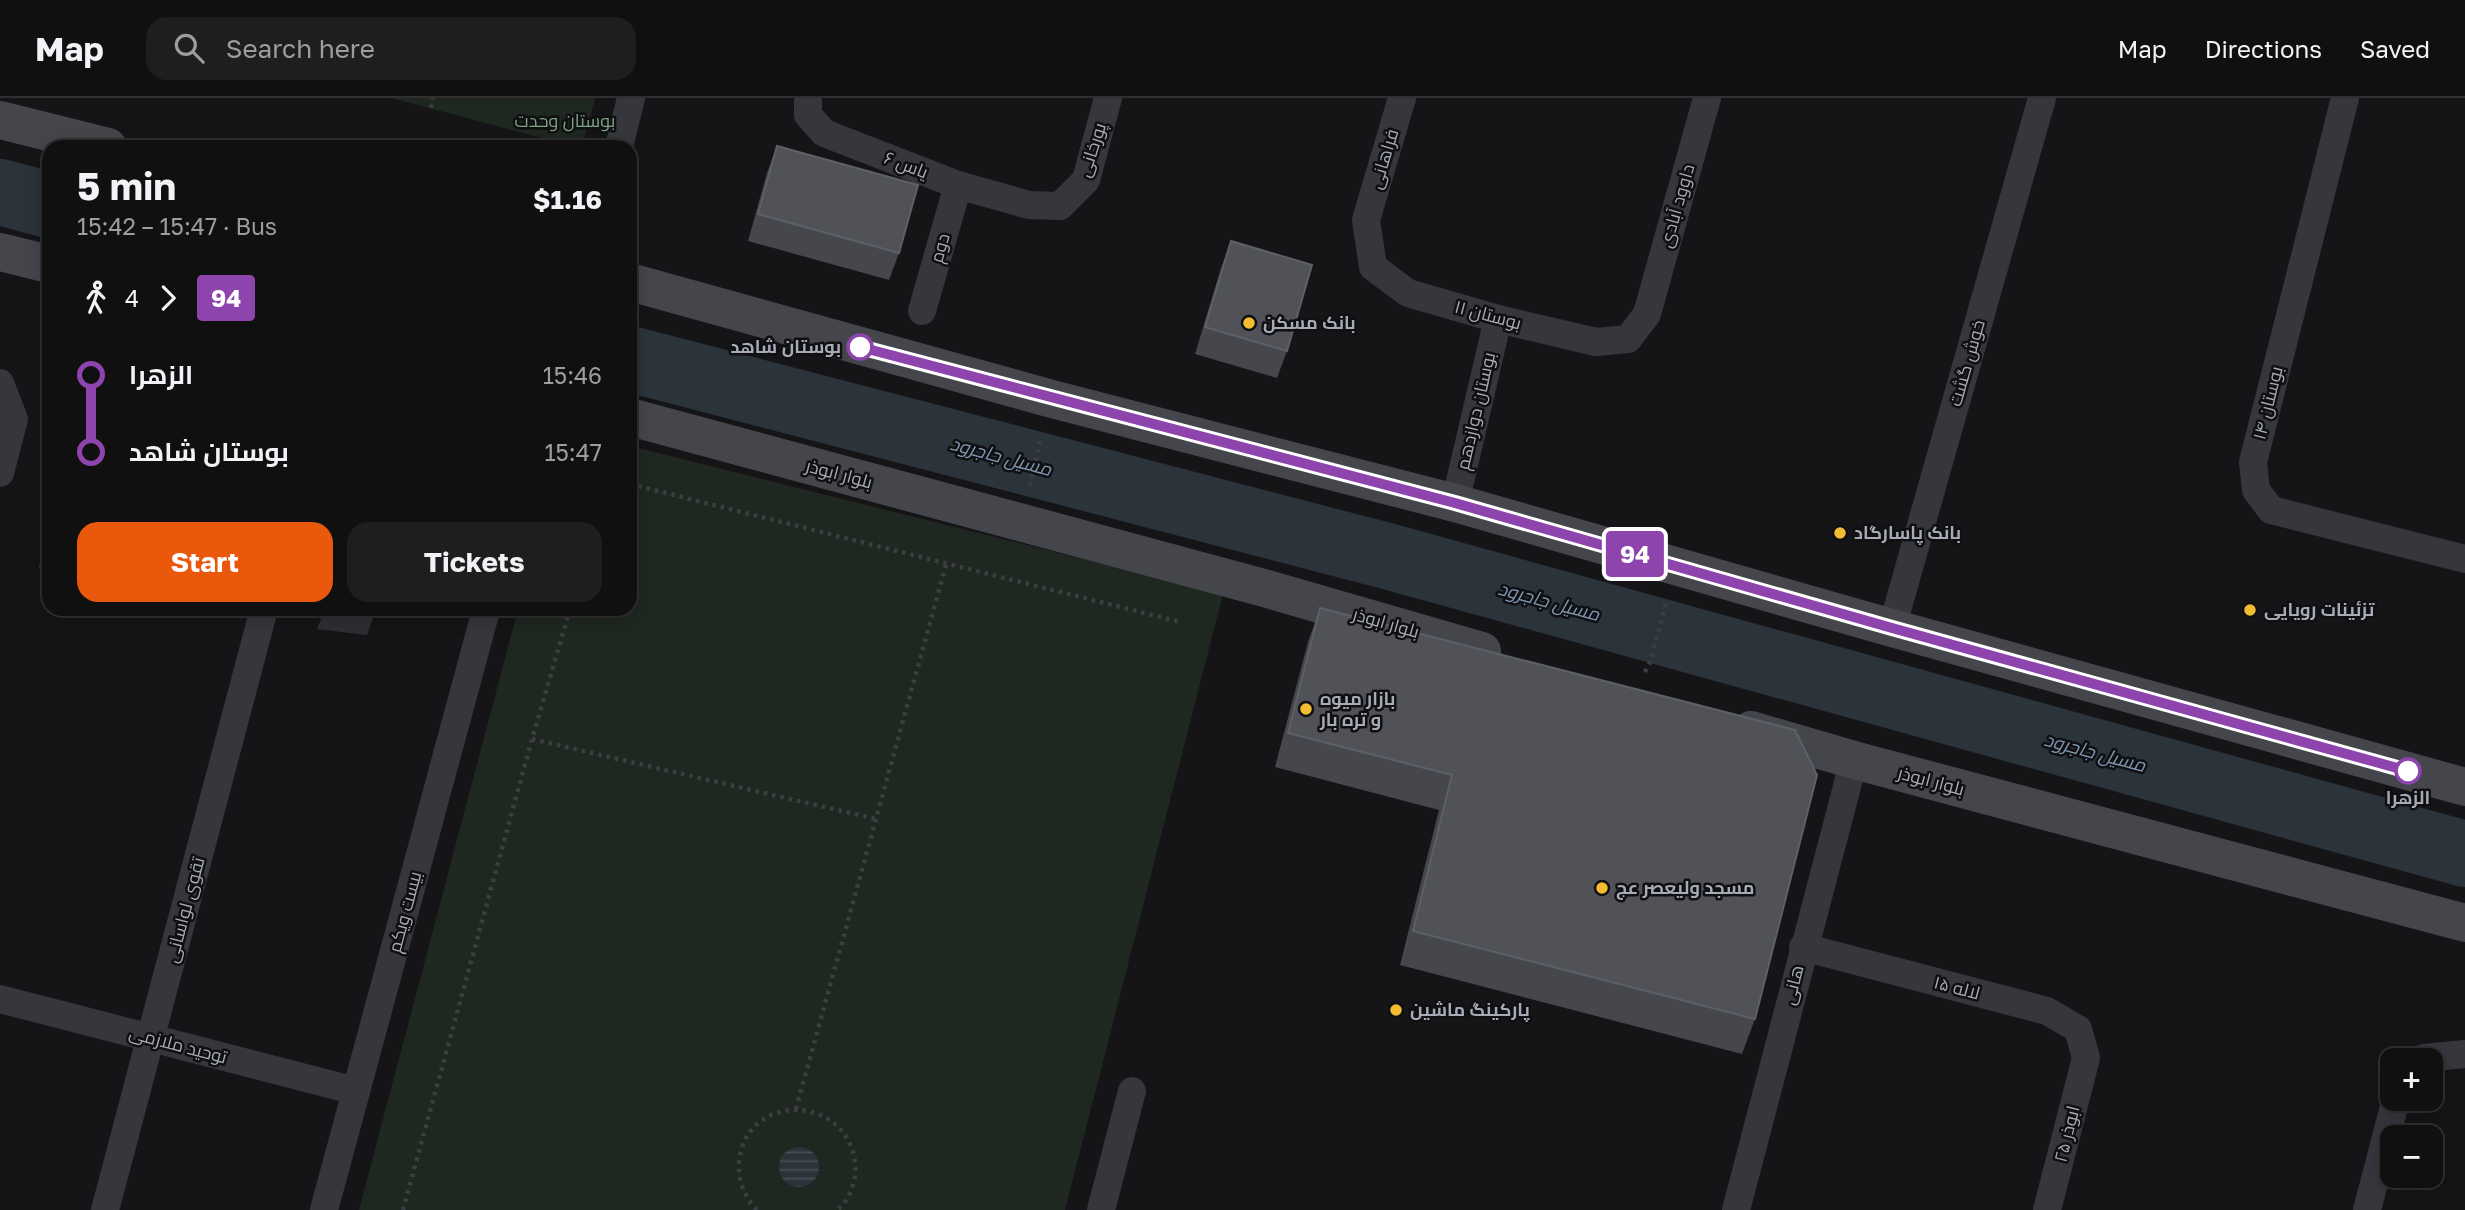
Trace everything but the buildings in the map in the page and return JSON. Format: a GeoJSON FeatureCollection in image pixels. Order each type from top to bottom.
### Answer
{"type":"FeatureCollection","features":[{"type":"Feature","properties":{"kind":"main road"},"geometry":{"type":"LineString","coordinates":[[0,120],[80,140]]}},
{"type":"Feature","properties":{"kind":"main road"},"geometry":{"type":"LineString","coordinates":[[0,252],[42,262]]}},
{"type":"Feature","properties":{"kind":"main road"},"geometry":{"type":"LineString","coordinates":[[637,284],[1040,396],[1455,503],[2465,787]]}},
{"type":"Feature","properties":{"kind":"main road","name":"بلوار ابوذر"},"geometry":{"type":"LineString","coordinates":[[637,419],[1264,588],[1519,662]]}},
{"type":"Feature","properties":{"kind":"main road","name":"بلوار ابوذر"},"geometry":{"type":"LineString","coordinates":[[1720,720],[1854,760],[2465,923]]}},
{"type":"Feature","properties":{"kind":"street"},"geometry":{"type":"LineString","coordinates":[[621,140],[631,98]]}},
{"type":"Feature","properties":{"kind":"street","name":"یاس ۶"},"geometry":{"type":"LineString","coordinates":[[808,98],[808,115],[824,133],[958,185],[1030,205]]}},
{"type":"Feature","properties":{"kind":"street","name":"پورخانی"},"geometry":{"type":"LineString","coordinates":[[1030,205],[1060,206],[1086,180],[1108,98]]}},
{"type":"Feature","properties":{"kind":"street","name":"فراهانی"},"geometry":{"type":"LineString","coordinates":[[1366,220],[1402,98]]}},
{"type":"Feature","properties":{"kind":"street","name":"داوود آبادی"},"geometry":{"type":"LineString","coordinates":[[1647,314],[1707,98]]}},
{"type":"Feature","properties":{"kind":"street","name":"خوش گشت"},"geometry":{"type":"LineString","coordinates":[[1892,628],[2042,98]]}},
{"type":"Feature","properties":{"kind":"street","name":"بوستان ۱۴"},"geometry":{"type":"LineString","coordinates":[[2345,98],[2253,462],[2256,490],[2272,510],[2465,559]]}},
{"type":"Feature","properties":{"kind":"street","name":"دوم"},"geometry":{"type":"LineString","coordinates":[[922,312],[958,185]]}},
{"type":"Feature","properties":{"kind":"street","name":"بوستان ۱۱"},"geometry":{"type":"LineString","coordinates":[[1366,220],[1373,267],[1408,293],[1498,319],[1597,342],[1628,339],[1647,314]]}},
{"type":"Feature","properties":{"kind":"street","name":"بوستان دوازدهم"},"geometry":{"type":"LineString","coordinates":[[1455,503],[1498,319]]}},
{"type":"Feature","properties":{"kind":"street"},"geometry":{"type":"LineString","coordinates":[[0,383],[14,419],[0,473]]}},
{"type":"Feature","properties":{"kind":"street","name":"تقوی لواسانی"},"geometry":{"type":"LineString","coordinates":[[105,1210],[262,616]]}},
{"type":"Feature","properties":{"kind":"street","name":"بیست ویکم"},"geometry":{"type":"LineString","coordinates":[[324,1210],[484,616]]}},
{"type":"Feature","properties":{"kind":"street","name":"هانی"},"geometry":{"type":"LineString","coordinates":[[1736,1210],[1854,760]]}},
{"type":"Feature","properties":{"kind":"street","name":"لاله ۱۵"},"geometry":{"type":"LineString","coordinates":[[1803,947],[2047,1011],[2078,1029],[2086,1058]]}},
{"type":"Feature","properties":{"kind":"street","name":"توحید ملازمی"},"geometry":{"type":"LineString","coordinates":[[0,999],[356,1091]]}},
{"type":"Feature","properties":{"kind":"street"},"geometry":{"type":"LineString","coordinates":[[2443,1056],[2465,1054]]}},
{"type":"Feature","properties":{"kind":"street","name":"ابوذر ۲۵"},"geometry":{"type":"LineString","coordinates":[[2047,1210],[2086,1058]]}},
{"type":"Feature","properties":{"kind":"street"},"geometry":{"type":"LineString","coordinates":[[1101,1210],[1132,1091]]}},
{"type":"Feature","properties":{"kind":"street"},"geometry":{"type":"LineString","coordinates":[[2367,1210],[2393,1111]]}},
{"type":"Feature","properties":{"kind":"path"},"geometry":{"type":"LineString","coordinates":[[431,108],[433,98]]}},
{"type":"Feature","properties":{"kind":"path"},"geometry":{"type":"LineString","coordinates":[[1028,492],[1042,428]]}},
{"type":"Feature","properties":{"kind":"path"},"geometry":{"type":"LineString","coordinates":[[637,486],[1180,622]]}},
{"type":"Feature","properties":{"kind":"path"},"geometry":{"type":"LineString","coordinates":[[796,1109],[946,565]]}},
{"type":"Feature","properties":{"kind":"path"},"geometry":{"type":"LineString","coordinates":[[1645,672],[1666,609]]}},
{"type":"Feature","properties":{"kind":"path"},"geometry":{"type":"LineString","coordinates":[[403,1210],[568,616]]}},
{"type":"Feature","properties":{"kind":"path"},"geometry":{"type":"LineString","coordinates":[[532,739],[876,819]]}},
{"type":"Feature","properties":{"kind":"path"},"geometry":{"type":"LineString","coordinates":[[757,1210],[743,1192],[738,1172],[740,1153],[748,1136],[761,1122],[777,1112],[796,1109],[814,1111],[831,1120],[845,1133],[853,1151],[856,1170],[852,1189],[837,1210]]}},
{"type":"Feature","properties":{"kind":"green space","name":"بوستان وحدت"},"geometry":{"type":"Polygon","coordinates":[[[392,98],[595,98],[584,140],[550,140],[392,98]]]}},
{"type":"Feature","properties":{"kind":"green space"},"geometry":{"type":"Polygon","coordinates":[[[637,448],[1223,594],[1065,1210],[359,1210],[516,616],[637,616],[637,448]]]}},
{"type":"Feature","properties":{"kind":"shaded area"},"geometry":{"type":"Polygon","coordinates":[[[799,1147],[813,1153],[819,1167],[813,1181],[799,1187],[785,1181],[779,1167],[785,1153],[799,1147]]]}},
{"type":"Feature","properties":{"kind":"waterway","name":"مسیل جاجرود"},"geometry":{"type":"LineString","coordinates":[[0,192],[42,203]]}},
{"type":"Feature","properties":{"kind":"waterway","name":"مسیل جاجرود"},"geometry":{"type":"LineString","coordinates":[[637,361],[1387,556],[2465,854]]}},
{"type":"Feature","properties":{"kind":"bus line","name":"94"},"geometry":{"type":"LineString","coordinates":[[860,347],[1455,503],[2408,771]]}},
{"type":"Feature","properties":{"kind":"place","name":"بانک مسکن"},"geometry":{"type":"Point","coordinates":[1249,323]}},
{"type":"Feature","properties":{"kind":"place","name":"بوستان شاهد"},"geometry":{"type":"Point","coordinates":[860,347]}},
{"type":"Feature","properties":{"kind":"place","name":"بانک پاسارگاد"},"geometry":{"type":"Point","coordinates":[1840,533]}},
{"type":"Feature","properties":{"kind":"place","name":"تزئینات رویایی"},"geometry":{"type":"Point","coordinates":[2250,610]}},
{"type":"Feature","properties":{"kind":"place","name":"بازار میوه و تره بار"},"geometry":{"type":"Point","coordinates":[1306,709]}},
{"type":"Feature","properties":{"kind":"place","name":"الزهرا"},"geometry":{"type":"Point","coordinates":[2408,771]}},
{"type":"Feature","properties":{"kind":"place","name":"مسجد ولیعصر عج"},"geometry":{"type":"Point","coordinates":[1602,888]}},
{"type":"Feature","properties":{"kind":"place","name":"پارکینگ ماشین"},"geometry":{"type":"Point","coordinates":[1396,1010]}}]}
